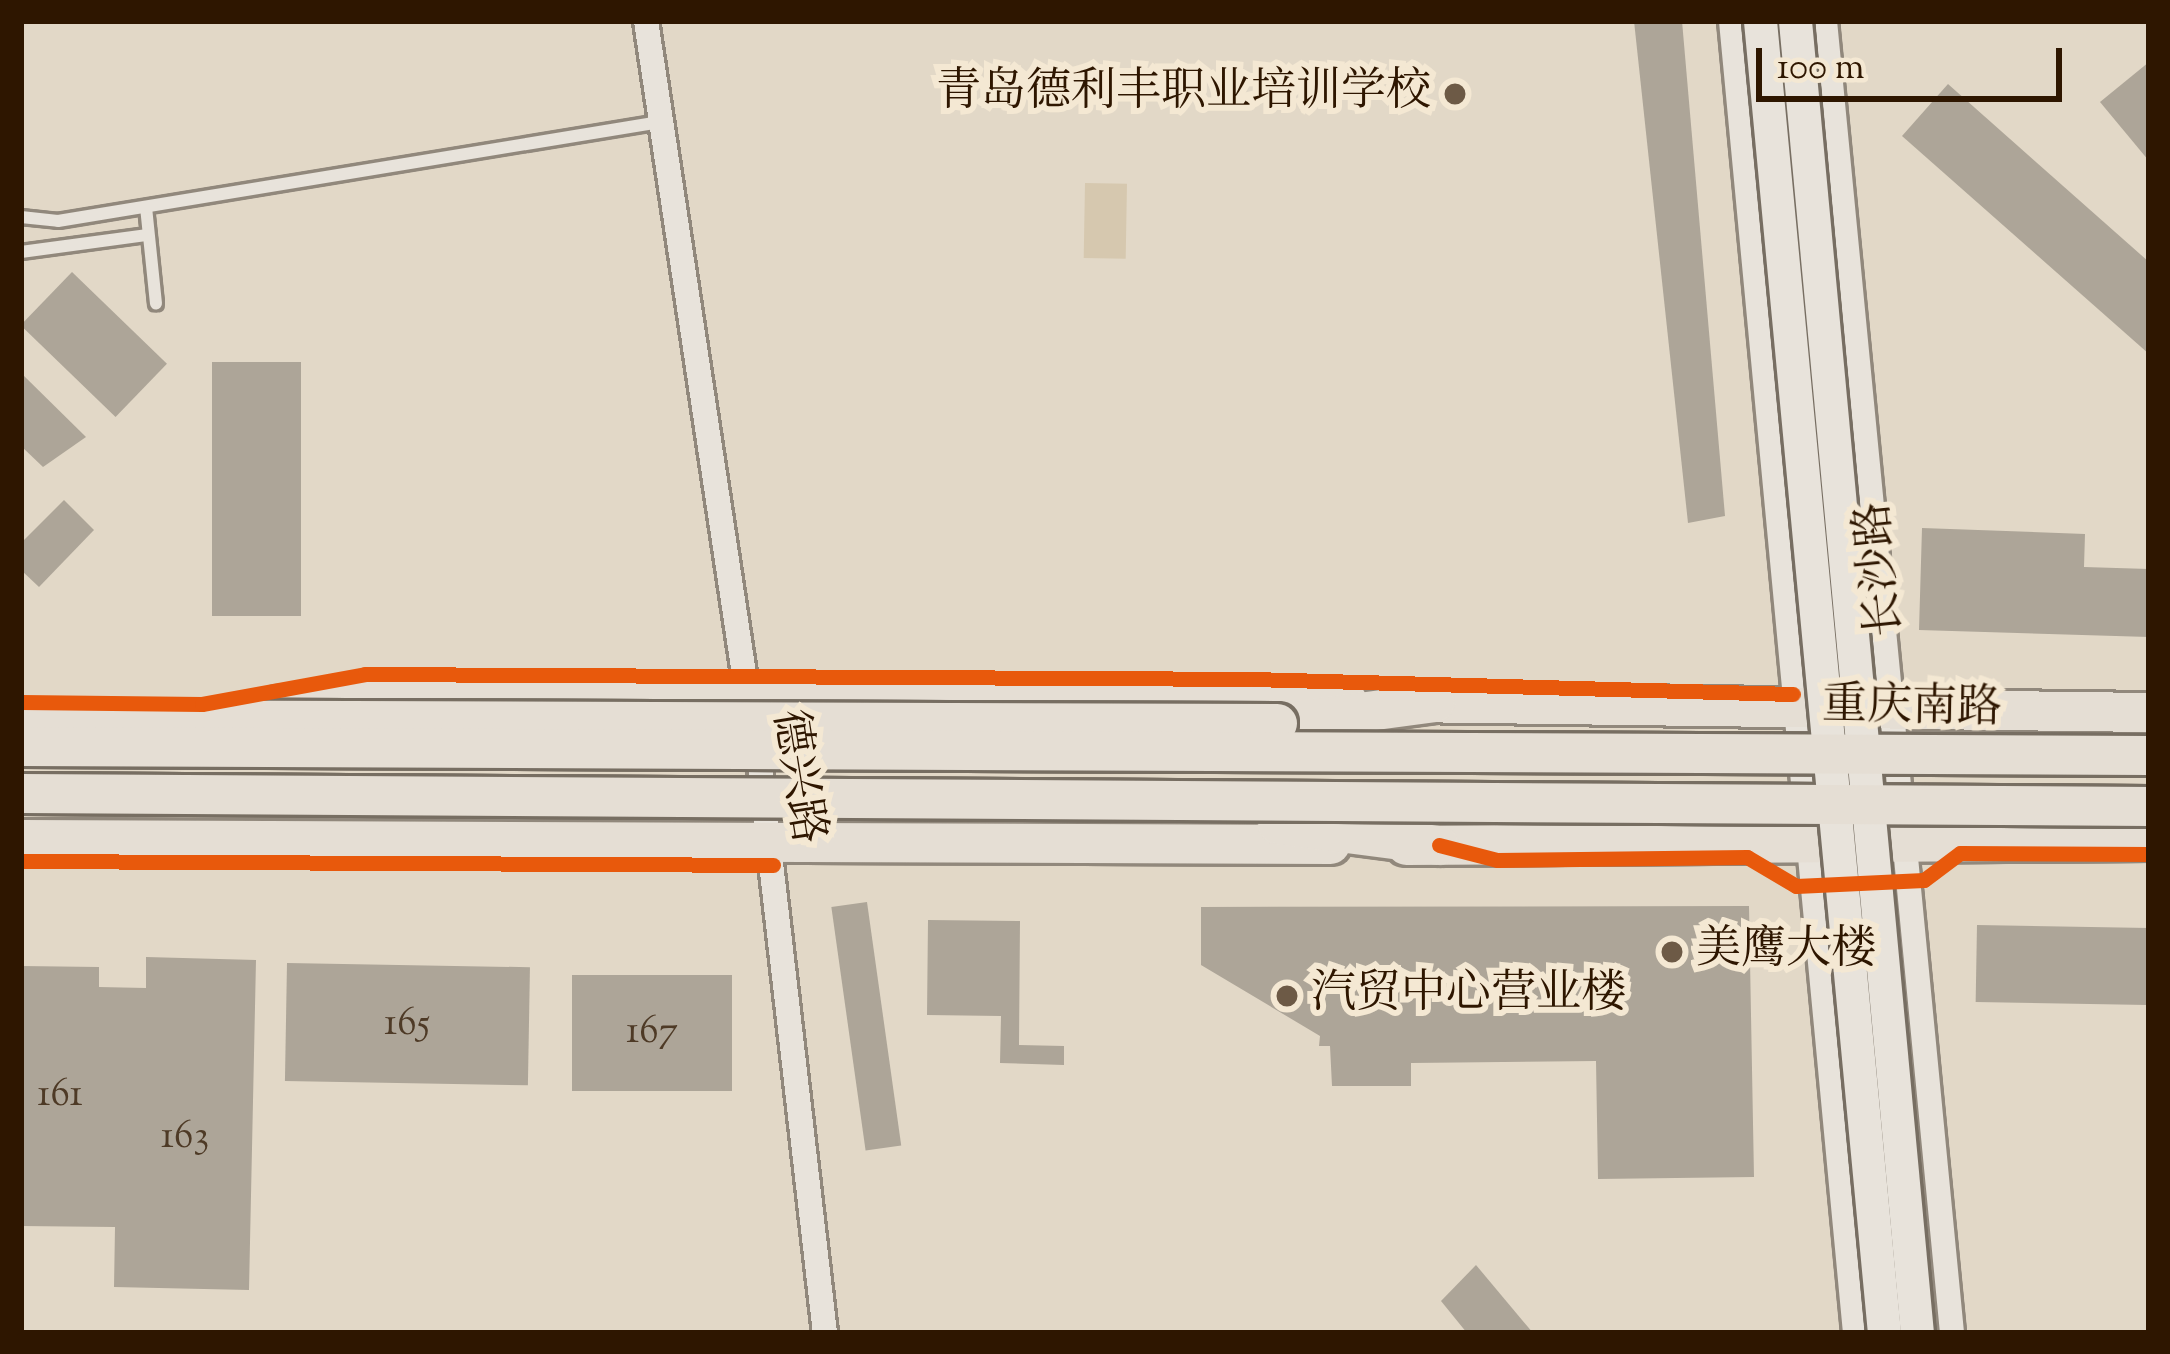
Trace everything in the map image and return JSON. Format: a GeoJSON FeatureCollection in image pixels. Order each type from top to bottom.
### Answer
{"type":"FeatureCollection","features":[{"type":"Feature","properties":{"kind":"main road","name":"长沙路"},"geometry":{"type":"LineString","coordinates":[[1760,21],[1884,1333]]}},
{"type":"Feature","properties":{"kind":"main road","name":"长沙路"},"geometry":{"type":"LineString","coordinates":[[1795,21],[1918,1333]]}},
{"type":"Feature","properties":{"kind":"main road","name":"重庆南路"},"geometry":{"type":"LineString","coordinates":[[21,716],[199,715],[380,695],[2149,712]]}},
{"type":"Feature","properties":{"kind":"main road"},"geometry":{"type":"LineString","coordinates":[[21,716],[1277,723],[1435,702]]}},
{"type":"Feature","properties":{"kind":"main road"},"geometry":{"type":"LineString","coordinates":[[21,746],[2149,755]]}},
{"type":"Feature","properties":{"kind":"main road"},"geometry":{"type":"LineString","coordinates":[[21,793],[2149,806]]}},
{"type":"Feature","properties":{"kind":"main road"},"geometry":{"type":"LineString","coordinates":[[21,816],[1277,824],[1439,845]]}},
{"type":"Feature","properties":{"kind":"main road"},"geometry":{"type":"LineString","coordinates":[[21,839],[1439,845],[2149,840]]}},
{"type":"Feature","properties":{"kind":"street","name":"德兴路"},"geometry":{"type":"LineString","coordinates":[[646,21],[771,840],[825,1333]]}},
{"type":"Feature","properties":{"kind":"street"},"geometry":{"type":"LineString","coordinates":[[1731,21],[1855,1333]]}},
{"type":"Feature","properties":{"kind":"street","name":"长沙路"},"geometry":{"type":"LineString","coordinates":[[1825,21],[1952,1333]]}},
{"type":"Feature","properties":{"kind":"lane"},"geometry":{"type":"LineString","coordinates":[[21,218],[146,207],[661,122]]}},
{"type":"Feature","properties":{"kind":"lane"},"geometry":{"type":"LineString","coordinates":[[146,207],[156,303]]}},
{"type":"Feature","properties":{"kind":"lane"},"geometry":{"type":"LineString","coordinates":[[21,252],[146,235]]}},
{"type":"Feature","properties":{"kind":"shaded area"},"geometry":{"type":"Polygon","coordinates":[[[1085,183],[1127,184],[1126,259],[1084,258],[1085,183]]]}},
{"type":"Feature","properties":{"kind":"building"},"geometry":{"type":"Polygon","coordinates":[[[1634,21],[1682,21],[1725,516],[1688,523],[1634,21]]]}},
{"type":"Feature","properties":{"kind":"building"},"geometry":{"type":"Polygon","coordinates":[[[2149,62],[2149,161],[2100,102],[2149,62]]]}},
{"type":"Feature","properties":{"kind":"building"},"geometry":{"type":"Polygon","coordinates":[[[1948,84],[2149,262],[2149,354],[1902,136],[1948,84]]]}},
{"type":"Feature","properties":{"kind":"building"},"geometry":{"type":"Polygon","coordinates":[[[72,272],[167,364],[116,417],[21,326],[72,272]]]}},
{"type":"Feature","properties":{"kind":"building"},"geometry":{"type":"Polygon","coordinates":[[[212,362],[301,362],[301,616],[212,616],[212,362]]]}},
{"type":"Feature","properties":{"kind":"building"},"geometry":{"type":"Polygon","coordinates":[[[21,373],[86,437],[43,467],[21,446],[21,373]]]}},
{"type":"Feature","properties":{"kind":"building"},"geometry":{"type":"Polygon","coordinates":[[[64,500],[94,530],[39,587],[21,570],[21,543],[64,500]]]}},
{"type":"Feature","properties":{"kind":"building"},"geometry":{"type":"Polygon","coordinates":[[[1922,528],[2085,534],[2084,567],[2149,569],[2149,637],[1919,630],[1922,528]]]}},
{"type":"Feature","properties":{"kind":"building"},"geometry":{"type":"Polygon","coordinates":[[[867,902],[901,1146],[866,1151],[831,907],[867,902]]]}},
{"type":"Feature","properties":{"kind":"building"},"geometry":{"type":"Polygon","coordinates":[[[1749,906],[1754,1177],[1598,1179],[1596,1061],[1411,1063],[1411,1086],[1332,1086],[1330,1046],[1319,1046],[1320,1036],[1201,965],[1201,907],[1749,906]]]}},
{"type":"Feature","properties":{"kind":"building"},"geometry":{"type":"Polygon","coordinates":[[[928,920],[1020,921],[1019,1045],[1064,1046],[1064,1065],[1000,1063],[1001,1016],[927,1015],[928,920]]]}},
{"type":"Feature","properties":{"kind":"building"},"geometry":{"type":"Polygon","coordinates":[[[1977,925],[2149,928],[2148,1005],[1976,1002],[1977,925]]]}},
{"type":"Feature","properties":{"kind":"building"},"geometry":{"type":"Polygon","coordinates":[[[146,957],[256,960],[249,1290],[114,1287],[115,1227],[21,1226],[21,966],[99,967],[99,987],[146,988],[146,957]]]}},
{"type":"Feature","properties":{"kind":"building"},"geometry":{"type":"Polygon","coordinates":[[[287,963],[530,967],[528,1085],[285,1081],[287,963]]]}},
{"type":"Feature","properties":{"kind":"building"},"geometry":{"type":"Polygon","coordinates":[[[572,975],[732,975],[732,1091],[572,1091],[572,975]]]}},
{"type":"Feature","properties":{"kind":"building"},"geometry":{"type":"Polygon","coordinates":[[[1476,1265],[1533,1333],[1467,1333],[1441,1301],[1476,1265]]]}},
{"type":"Feature","properties":{"kind":"cycle path"},"geometry":{"type":"LineString","coordinates":[[21,702],[202,704],[365,674],[1252,679],[1793,694]]}},
{"type":"Feature","properties":{"kind":"cycle path"},"geometry":{"type":"LineString","coordinates":[[1439,845],[1497,860],[1747,857],[1796,886],[1924,880],[1960,853],[2149,854]]}},
{"type":"Feature","properties":{"kind":"cycle path"},"geometry":{"type":"LineString","coordinates":[[21,861],[773,865]]}},
{"type":"Feature","properties":{"kind":"place","name":"青岛德利丰职业培训学校"},"geometry":{"type":"Point","coordinates":[1455,94]}},
{"type":"Feature","properties":{"kind":"place","name":"美鹰大楼"},"geometry":{"type":"Point","coordinates":[1672,952]}},
{"type":"Feature","properties":{"kind":"place","name":"汽贸中心营业楼"},"geometry":{"type":"Point","coordinates":[1287,996]}}]}
